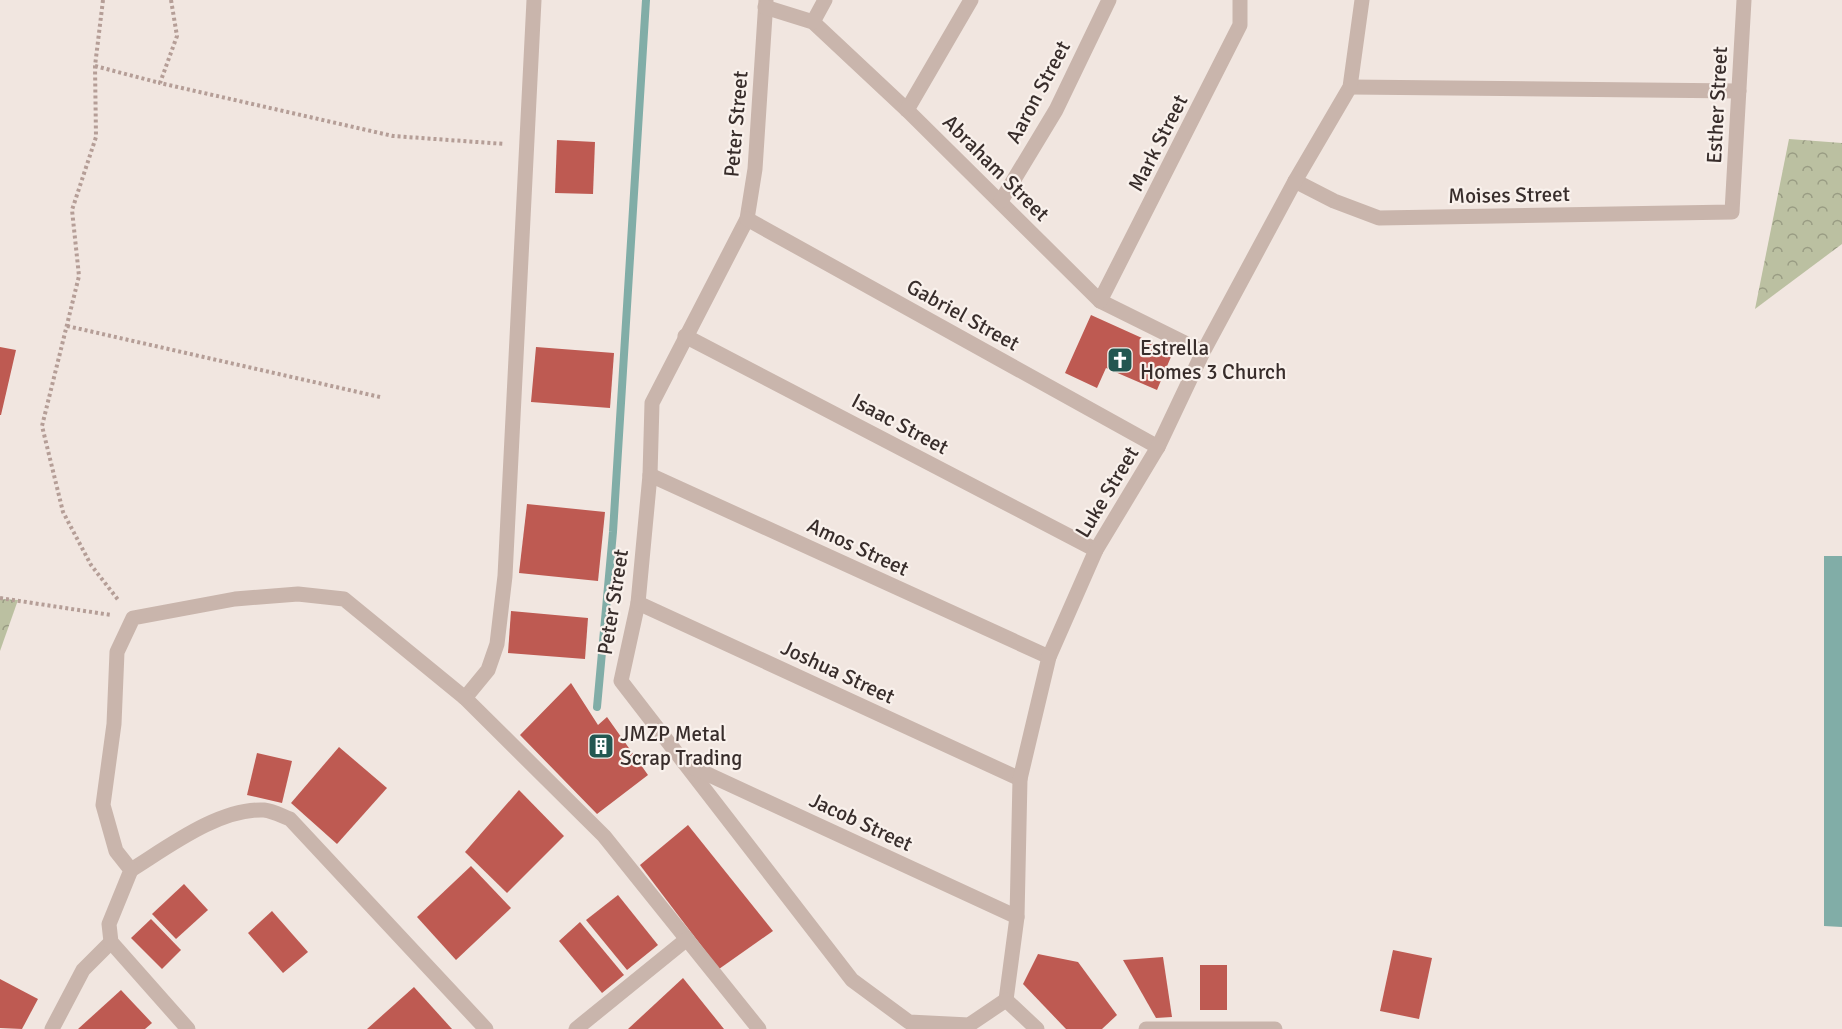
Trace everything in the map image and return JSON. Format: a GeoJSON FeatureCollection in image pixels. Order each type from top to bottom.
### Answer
{"type":"FeatureCollection","features":[{"type":"Feature","properties":{"kind":"street"},"geometry":{"type":"LineString","coordinates":[[465,698],[488,670],[497,644],[505,576],[534,0]]}},
{"type":"Feature","properties":{"kind":"street"},"geometry":{"type":"LineString","coordinates":[[813,22],[825,0]]}},
{"type":"Feature","properties":{"kind":"street"},"geometry":{"type":"LineString","coordinates":[[907,110],[971,0]]}},
{"type":"Feature","properties":{"kind":"street","name":"Aaron Street"},"geometry":{"type":"LineString","coordinates":[[1001,201],[1056,110],[1109,0]]}},
{"type":"Feature","properties":{"kind":"street","name":"Mark Street"},"geometry":{"type":"LineString","coordinates":[[1100,301],[1240,25],[1240,0]]}},
{"type":"Feature","properties":{"kind":"street","name":"Luke Street"},"geometry":{"type":"LineString","coordinates":[[1006,1000],[1017,917],[1020,779],[1049,657],[1096,550],[1158,447],[1203,352],[1295,181],[1350,87],[1362,0]]}},
{"type":"Feature","properties":{"kind":"street","name":"Esther Street"},"geometry":{"type":"LineString","coordinates":[[1732,212],[1744,0]]}},
{"type":"Feature","properties":{"kind":"street","name":"Abraham Street"},"geometry":{"type":"LineString","coordinates":[[766,3],[813,22],[1001,201],[1100,301],[1203,352]]}},
{"type":"Feature","properties":{"kind":"street","name":"Peter Street"},"geometry":{"type":"LineString","coordinates":[[766,3],[755,169],[747,219],[652,403],[650,475],[638,603],[621,681],[852,980],[909,1022],[969,1025],[1006,1000]]}},
{"type":"Feature","properties":{"kind":"street"},"geometry":{"type":"LineString","coordinates":[[1350,87],[1739,91]]}},
{"type":"Feature","properties":{"kind":"street","name":"Moises Street"},"geometry":{"type":"LineString","coordinates":[[1295,181],[1334,201],[1379,218],[1732,212]]}},
{"type":"Feature","properties":{"kind":"street","name":"Gabriel Street"},"geometry":{"type":"LineString","coordinates":[[747,219],[1158,447]]}},
{"type":"Feature","properties":{"kind":"street","name":"Isaac Street"},"geometry":{"type":"LineString","coordinates":[[686,336],[1096,550]]}},
{"type":"Feature","properties":{"kind":"street","name":"Amos Street"},"geometry":{"type":"LineString","coordinates":[[650,475],[1049,657]]}},
{"type":"Feature","properties":{"kind":"street"},"geometry":{"type":"LineString","coordinates":[[130,870],[116,851],[103,805],[114,724],[117,652],[133,618],[235,599],[298,594],[344,599],[465,698],[604,836],[759,1029]]}},
{"type":"Feature","properties":{"kind":"street","name":"Joshua Street"},"geometry":{"type":"LineString","coordinates":[[638,603],[1020,779]]}},
{"type":"Feature","properties":{"kind":"street","name":"Jacob Street"},"geometry":{"type":"LineString","coordinates":[[687,765],[1017,917]]}},
{"type":"Feature","properties":{"kind":"street"},"geometry":{"type":"LineString","coordinates":[[189,1029],[111,942],[109,924],[130,870],[186,836],[238,811],[267,810],[290,819],[486,1029]]}},
{"type":"Feature","properties":{"kind":"street"},"geometry":{"type":"LineString","coordinates":[[576,1029],[687,939]]}},
{"type":"Feature","properties":{"kind":"street"},"geometry":{"type":"LineString","coordinates":[[52,1029],[83,970],[111,942]]}},
{"type":"Feature","properties":{"kind":"street"},"geometry":{"type":"LineString","coordinates":[[1006,1000],[1037,1029]]}},
{"type":"Feature","properties":{"kind":"street"},"geometry":{"type":"LineString","coordinates":[[1148,1028],[1275,1029]]}},
{"type":"Feature","properties":{"kind":"path"},"geometry":{"type":"LineString","coordinates":[[103,0],[95,66],[96,137],[72,210],[79,276],[42,426],[63,512],[91,565],[133,618]]}},
{"type":"Feature","properties":{"kind":"path"},"geometry":{"type":"LineString","coordinates":[[160,83],[177,36],[171,0]]}},
{"type":"Feature","properties":{"kind":"path"},"geometry":{"type":"LineString","coordinates":[[95,66],[393,136],[527,146]]}},
{"type":"Feature","properties":{"kind":"path"},"geometry":{"type":"LineString","coordinates":[[67,326],[380,397]]}},
{"type":"Feature","properties":{"kind":"path"},"geometry":{"type":"LineString","coordinates":[[0,598],[133,618]]}},
{"type":"Feature","properties":{"kind":"green space"},"geometry":{"type":"Polygon","coordinates":[[[1789,139],[1842,143],[1842,244],[1755,309],[1789,139]]]}},
{"type":"Feature","properties":{"kind":"green space"},"geometry":{"type":"Polygon","coordinates":[[[0,599],[18,600],[0,651],[0,599]]]}},
{"type":"Feature","properties":{"kind":"water"},"geometry":{"type":"Polygon","coordinates":[[[1824,556],[1842,556],[1842,927],[1824,926],[1824,556]]]}},
{"type":"Feature","properties":{"kind":"building"},"geometry":{"type":"Polygon","coordinates":[[[557,140],[595,142],[593,194],[555,193],[557,140]]]}},
{"type":"Feature","properties":{"kind":"building","name":"Estrella Homes 3 Church"},"geometry":{"type":"Polygon","coordinates":[[[1091,315],[1173,352],[1157,390],[1106,368],[1097,388],[1065,373],[1091,315]]]}},
{"type":"Feature","properties":{"kind":"building"},"geometry":{"type":"Polygon","coordinates":[[[0,347],[16,350],[1,415],[0,415],[0,347]]]}},
{"type":"Feature","properties":{"kind":"building"},"geometry":{"type":"Polygon","coordinates":[[[536,347],[614,353],[610,408],[531,402],[536,347]]]}},
{"type":"Feature","properties":{"kind":"building"},"geometry":{"type":"Polygon","coordinates":[[[527,504],[605,512],[598,581],[519,573],[527,504]]]}},
{"type":"Feature","properties":{"kind":"building"},"geometry":{"type":"Polygon","coordinates":[[[511,611],[588,618],[585,659],[508,653],[511,611]]]}},
{"type":"Feature","properties":{"kind":"building"},"geometry":{"type":"Polygon","coordinates":[[[571,683],[598,725],[607,717],[648,775],[597,814],[520,735],[571,683]]]}},
{"type":"Feature","properties":{"kind":"building"},"geometry":{"type":"Polygon","coordinates":[[[339,747],[387,788],[337,844],[291,803],[339,747]]]}},
{"type":"Feature","properties":{"kind":"building"},"geometry":{"type":"Polygon","coordinates":[[[257,753],[292,761],[282,803],[247,795],[257,753]]]}},
{"type":"Feature","properties":{"kind":"building"},"geometry":{"type":"Polygon","coordinates":[[[519,790],[564,836],[507,893],[465,852],[519,790]]]}},
{"type":"Feature","properties":{"kind":"building"},"geometry":{"type":"Polygon","coordinates":[[[688,825],[773,931],[719,969],[640,865],[688,825]]]}},
{"type":"Feature","properties":{"kind":"building"},"geometry":{"type":"Polygon","coordinates":[[[471,866],[511,908],[456,960],[417,917],[471,866]]]}},
{"type":"Feature","properties":{"kind":"building"},"geometry":{"type":"Polygon","coordinates":[[[184,884],[208,910],[176,939],[152,914],[184,884]]]}},
{"type":"Feature","properties":{"kind":"building"},"geometry":{"type":"Polygon","coordinates":[[[618,895],[658,945],[627,970],[586,920],[618,895]]]}},
{"type":"Feature","properties":{"kind":"building"},"geometry":{"type":"Polygon","coordinates":[[[272,911],[308,952],[283,973],[248,933],[272,911]]]}},
{"type":"Feature","properties":{"kind":"building"},"geometry":{"type":"Polygon","coordinates":[[[151,919],[181,950],[162,969],[131,938],[151,919]]]}},
{"type":"Feature","properties":{"kind":"building"},"geometry":{"type":"Polygon","coordinates":[[[580,922],[624,975],[602,993],[559,941],[580,922]]]}},
{"type":"Feature","properties":{"kind":"building"},"geometry":{"type":"Polygon","coordinates":[[[1393,950],[1432,958],[1419,1019],[1380,1011],[1393,950]]]}},
{"type":"Feature","properties":{"kind":"building"},"geometry":{"type":"Polygon","coordinates":[[[1038,954],[1078,962],[1117,1015],[1102,1029],[1066,1029],[1023,984],[1038,954]]]}},
{"type":"Feature","properties":{"kind":"building"},"geometry":{"type":"Polygon","coordinates":[[[1163,957],[1172,1017],[1156,1018],[1123,960],[1163,957]]]}},
{"type":"Feature","properties":{"kind":"building"},"geometry":{"type":"Polygon","coordinates":[[[1200,965],[1227,965],[1227,1010],[1200,1010],[1200,965]]]}},
{"type":"Feature","properties":{"kind":"building"},"geometry":{"type":"Polygon","coordinates":[[[683,978],[724,1029],[628,1029],[683,978]]]}},
{"type":"Feature","properties":{"kind":"building"},"geometry":{"type":"Polygon","coordinates":[[[0,979],[38,999],[22,1029],[0,1028],[0,979]]]}},
{"type":"Feature","properties":{"kind":"building"},"geometry":{"type":"Polygon","coordinates":[[[414,987],[452,1029],[367,1029],[414,987]]]}},
{"type":"Feature","properties":{"kind":"building"},"geometry":{"type":"Polygon","coordinates":[[[121,990],[152,1023],[145,1029],[78,1029],[121,990]]]}},
{"type":"Feature","properties":{"kind":"waterway"},"geometry":{"type":"LineString","coordinates":[[597,707],[613,532],[646,0]]}},
{"type":"Feature","properties":{"kind":"place","name":"Estrella Homes 3 Church"},"geometry":{"type":"Point","coordinates":[1120,360]}},
{"type":"Feature","properties":{"kind":"place","name":"JMZP Metal Scrap Trading"},"geometry":{"type":"Point","coordinates":[601,746]}}]}
